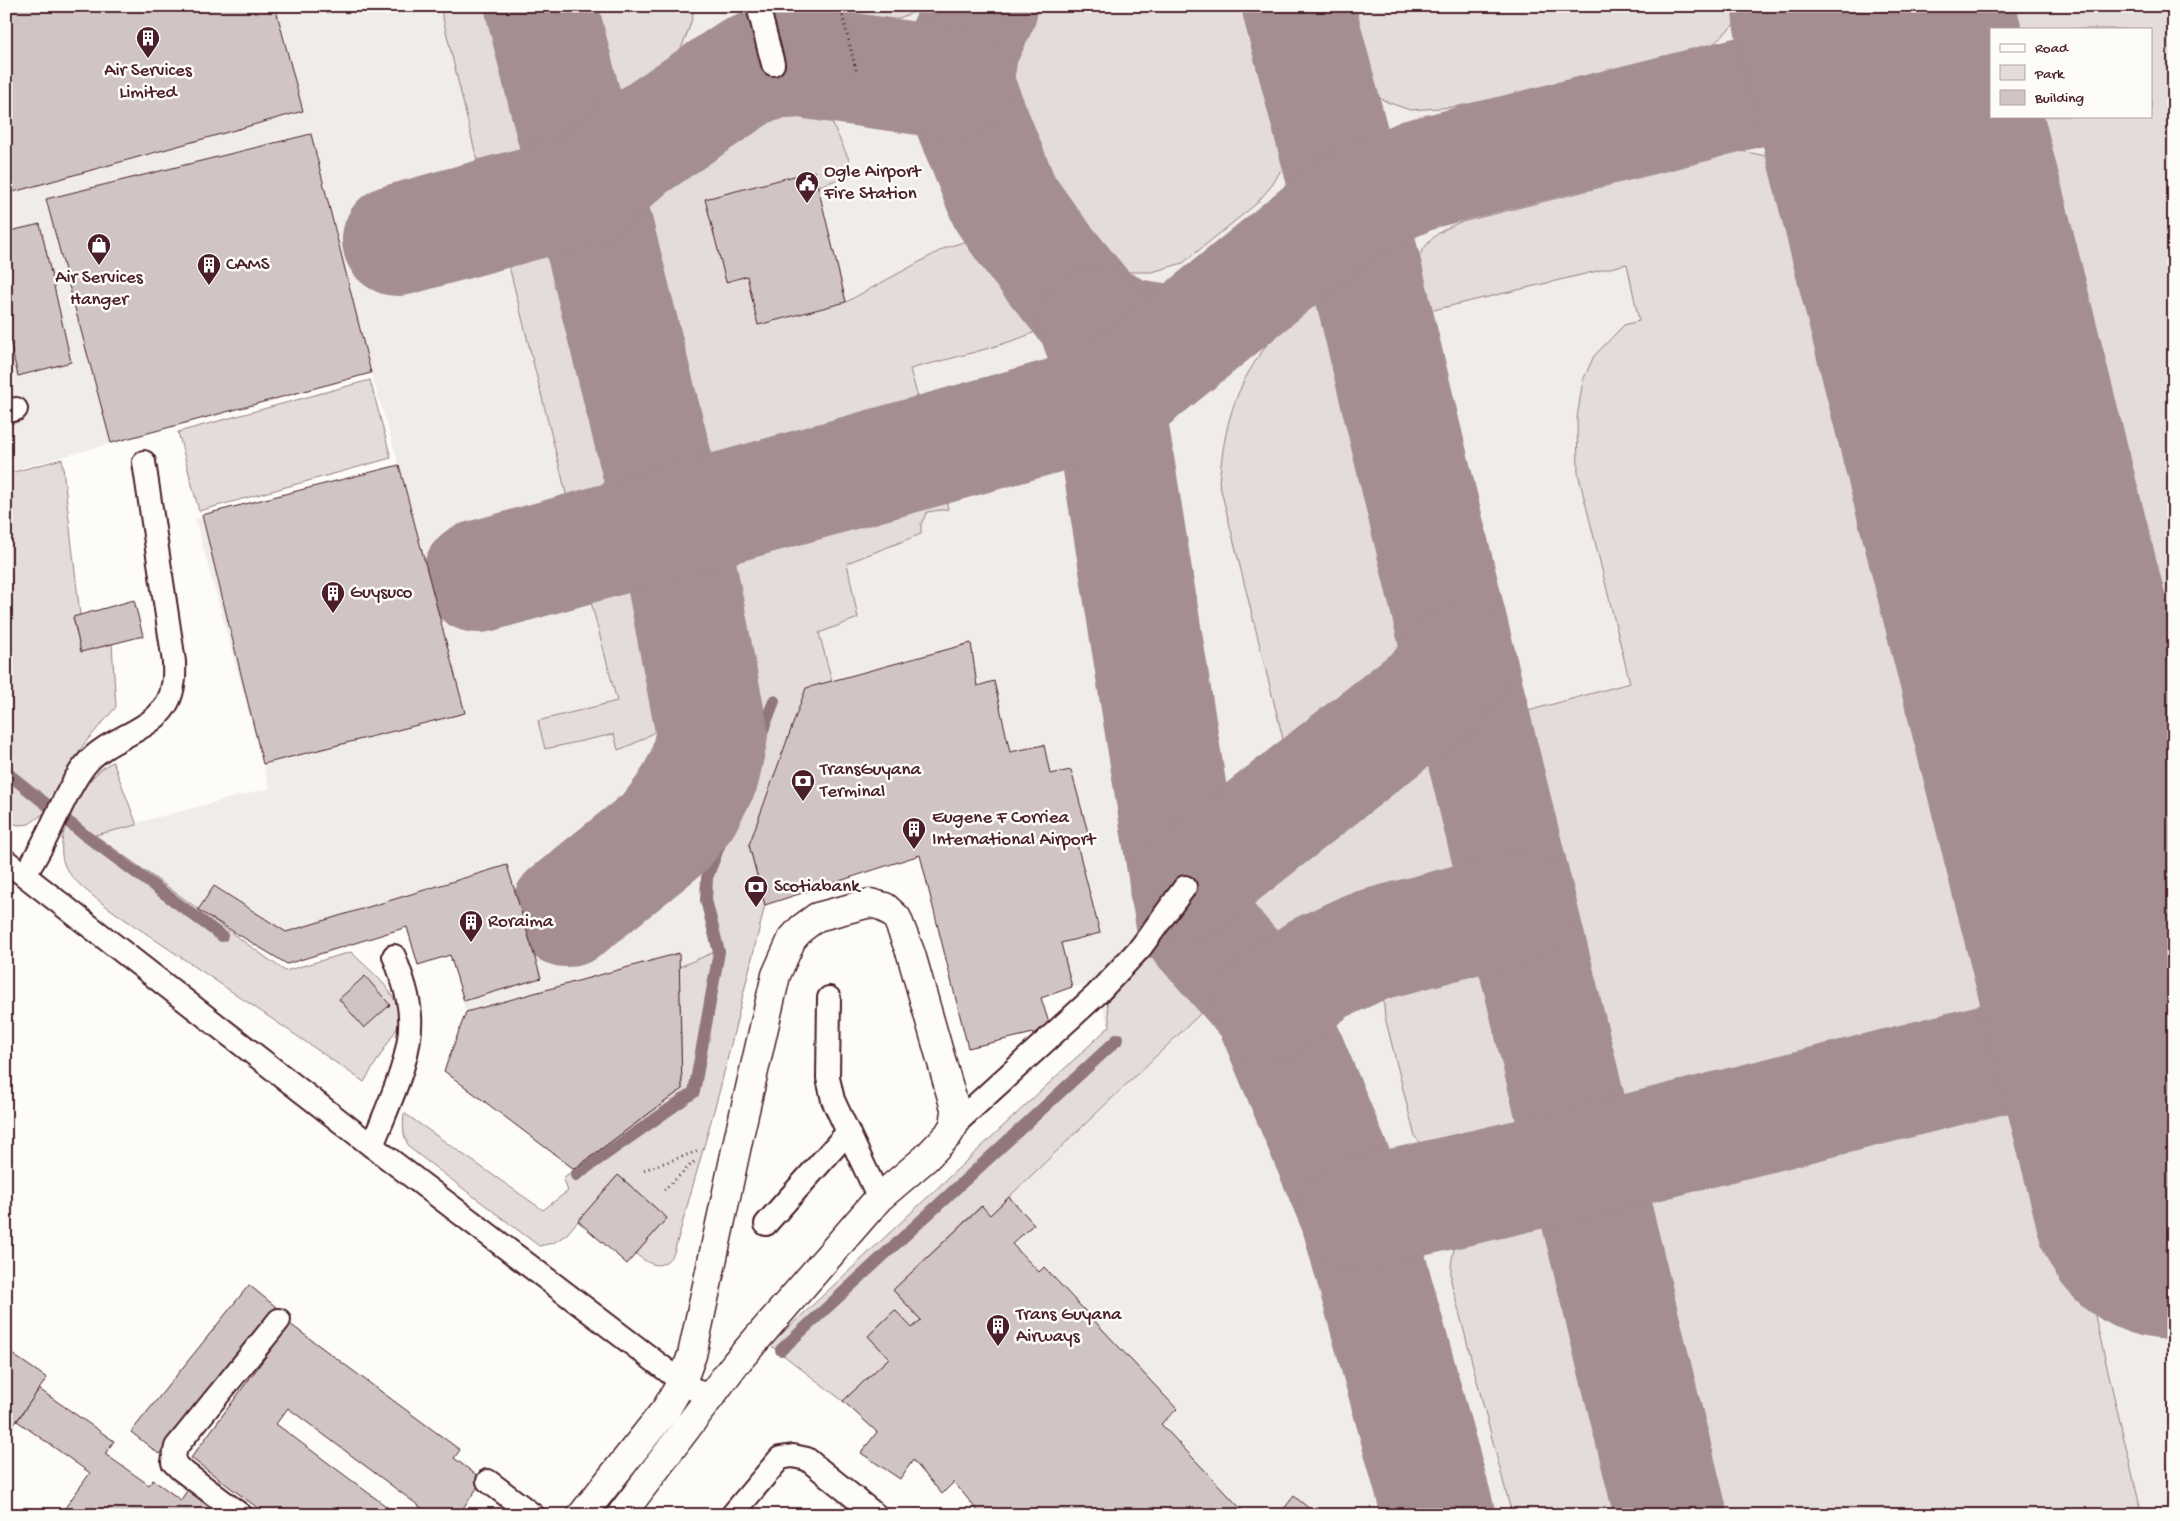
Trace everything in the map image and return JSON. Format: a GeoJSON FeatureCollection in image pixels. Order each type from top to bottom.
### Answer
{"type":"FeatureCollection","features":[{"type":"Feature","properties":{"kind":"street"},"geometry":{"type":"LineString","coordinates":[[586,1510],[666,1409],[682,1382],[692,1355],[776,975],[792,939],[802,928],[817,917],[870,903],[886,907],[897,918],[911,954],[956,1112],[954,1124],[948,1135],[926,1158],[879,1198],[735,1364],[621,1515]]}},
{"type":"Feature","properties":{"kind":"lane"},"geometry":{"type":"LineString","coordinates":[[758,6],[773,64]]}},
{"type":"Feature","properties":{"kind":"lane"},"geometry":{"type":"LineString","coordinates":[[25,875],[70,788],[86,763],[105,747],[162,713],[174,685],[174,662],[144,462]]}},
{"type":"Feature","properties":{"kind":"lane"},"geometry":{"type":"LineString","coordinates":[[6,861],[372,1146],[682,1382],[709,1398]]}},
{"type":"Feature","properties":{"kind":"lane"},"geometry":{"type":"LineString","coordinates":[[954,1124],[1097,994],[1141,946],[1185,887]]}},
{"type":"Feature","properties":{"kind":"lane"},"geometry":{"type":"LineString","coordinates":[[372,1146],[406,1053],[410,1017],[407,993],[394,956]]}},
{"type":"Feature","properties":{"kind":"lane"},"geometry":{"type":"LineString","coordinates":[[829,998],[828,1078],[833,1100],[879,1198]]}},
{"type":"Feature","properties":{"kind":"lane"},"geometry":{"type":"LineString","coordinates":[[766,1224],[848,1132]]}},
{"type":"Feature","properties":{"kind":"lane"},"geometry":{"type":"LineString","coordinates":[[241,1515],[180,1469],[173,1462],[173,1454],[176,1447],[279,1320]]}},
{"type":"Feature","properties":{"kind":"lane"},"geometry":{"type":"LineString","coordinates":[[739,1512],[780,1458],[793,1456],[807,1459],[876,1515]]}},
{"type":"Feature","properties":{"kind":"lane"},"geometry":{"type":"LineString","coordinates":[[494,1485],[533,1515]]}},
{"type":"Feature","properties":{"kind":"path"},"geometry":{"type":"LineString","coordinates":[[840,6],[856,70]]}},
{"type":"Feature","properties":{"kind":"path"},"geometry":{"type":"LineString","coordinates":[[644,1170],[739,1136]]}},
{"type":"Feature","properties":{"kind":"path"},"geometry":{"type":"LineString","coordinates":[[664,1190],[711,1146]]}},
{"type":"Feature","properties":{"kind":"shaded area"},"geometry":{"type":"Polygon","coordinates":[[[6,6],[2174,6],[2174,1515],[981,1515],[955,1482],[942,1494],[913,1460],[900,1479],[861,1453],[876,1432],[843,1401],[770,1345],[1109,1026],[1094,985],[1072,987],[1041,998],[1051,1029],[968,1048],[920,855],[765,905],[720,1089],[563,1178],[573,1169],[444,1071],[466,1012],[450,955],[418,965],[406,927],[287,964],[198,910],[94,834],[270,788],[195,519],[399,465],[371,373],[6,472],[6,6]]]}},
{"type":"Feature","properties":{"kind":"green space"},"geometry":{"type":"Polygon","coordinates":[[[440,6],[521,6],[554,140],[477,160],[440,6]]]}},
{"type":"Feature","properties":{"kind":"green space"},"geometry":{"type":"Polygon","coordinates":[[[570,6],[694,6],[687,33],[671,70],[650,103],[639,115],[630,121],[617,122],[598,114],[570,6]]]}},
{"type":"Feature","properties":{"kind":"green space"},"geometry":{"type":"Polygon","coordinates":[[[850,6],[931,6],[859,33],[850,6]]]}},
{"type":"Feature","properties":{"kind":"green space"},"geometry":{"type":"Polygon","coordinates":[[[1006,6],[1272,6],[1295,103],[1294,132],[1286,161],[1273,184],[1256,204],[1183,263],[1152,272],[1131,272],[1098,264],[1069,252],[1045,225],[1013,182],[992,76],[991,54],[997,26],[1006,6]]]}},
{"type":"Feature","properties":{"kind":"green space"},"geometry":{"type":"Polygon","coordinates":[[[1318,6],[1749,6],[1745,14],[1713,44],[1674,62],[1454,107],[1410,110],[1387,102],[1361,87],[1344,70],[1325,37],[1318,6]]]}},
{"type":"Feature","properties":{"kind":"green space"},"geometry":{"type":"Polygon","coordinates":[[[1968,6],[2174,6],[2174,811],[1997,118],[2152,118],[2152,28],[1990,28],[1990,93],[1968,6]]]}},
{"type":"Feature","properties":{"kind":"green space"},"geometry":{"type":"Polygon","coordinates":[[[785,94],[807,96],[826,109],[855,173],[817,187],[846,302],[945,248],[969,240],[993,238],[1014,249],[1052,300],[1052,313],[1046,325],[1022,337],[982,350],[910,369],[923,416],[724,471],[697,463],[679,442],[625,206],[624,190],[631,174],[644,162],[675,149],[706,140],[761,98],[785,94]]]}},
{"type":"Feature","properties":{"kind":"green space"},"geometry":{"type":"Polygon","coordinates":[[[1738,151],[1770,157],[1791,167],[1808,184],[1825,212],[2008,943],[2010,959],[2009,987],[1999,1010],[1990,1020],[1965,1038],[1664,1112],[1652,1112],[1624,1106],[1609,1095],[1594,1079],[1502,718],[1630,683],[1578,473],[1577,418],[1583,380],[1594,356],[1624,325],[1639,321],[1627,264],[1404,317],[1403,307],[1406,285],[1421,253],[1434,237],[1458,223],[1738,151]]]}},
{"type":"Feature","properties":{"kind":"green space"},"geometry":{"type":"Polygon","coordinates":[[[564,224],[575,228],[583,236],[639,483],[567,497],[506,254],[508,245],[519,233],[564,224]]]}},
{"type":"Feature","properties":{"kind":"green space"},"geometry":{"type":"Polygon","coordinates":[[[1317,302],[1335,308],[1342,313],[1348,322],[1422,614],[1421,630],[1417,643],[1403,669],[1290,767],[1219,482],[1223,448],[1230,416],[1249,371],[1285,322],[1317,302]]]}},
{"type":"Feature","properties":{"kind":"green space"},"geometry":{"type":"Polygon","coordinates":[[[370,380],[391,458],[199,511],[178,432],[370,380]]]}},
{"type":"Feature","properties":{"kind":"green space"},"geometry":{"type":"Polygon","coordinates":[[[62,459],[80,615],[73,618],[81,651],[112,644],[116,707],[84,744],[46,812],[29,824],[19,825],[6,822],[6,474],[62,459]]]}},
{"type":"Feature","properties":{"kind":"green space"},"geometry":{"type":"Polygon","coordinates":[[[938,467],[948,509],[927,512],[921,524],[921,534],[847,563],[858,618],[819,633],[832,681],[749,845],[765,905],[720,1089],[674,1253],[670,1259],[656,1265],[651,1264],[636,1254],[667,1218],[618,1175],[566,1235],[553,1243],[539,1246],[411,1149],[403,1127],[404,1113],[543,1210],[568,1191],[563,1178],[682,1089],[679,967],[717,951],[705,901],[702,870],[671,874],[668,855],[690,831],[703,813],[713,794],[737,740],[743,706],[740,663],[718,555],[718,533],[723,526],[734,519],[938,467]]]}},
{"type":"Feature","properties":{"kind":"green space"},"geometry":{"type":"Polygon","coordinates":[[[658,540],[684,648],[684,684],[680,699],[673,712],[651,734],[636,743],[618,750],[614,734],[545,749],[538,721],[617,701],[581,564],[658,540]]]}},
{"type":"Feature","properties":{"kind":"green space"},"geometry":{"type":"Polygon","coordinates":[[[1399,738],[1428,742],[1454,755],[1468,804],[1471,833],[1466,855],[1454,876],[1437,893],[1416,903],[1335,913],[1314,920],[1267,942],[1249,943],[1233,933],[1224,920],[1223,906],[1226,892],[1233,878],[1360,759],[1384,742],[1399,738]]]}},
{"type":"Feature","properties":{"kind":"green space"},"geometry":{"type":"Polygon","coordinates":[[[113,762],[137,825],[95,835],[285,971],[351,952],[385,986],[397,1006],[399,1017],[397,1028],[364,1082],[109,908],[95,898],[73,877],[66,868],[62,855],[62,840],[66,824],[81,792],[102,768],[113,762]]]}},
{"type":"Feature","properties":{"kind":"green space"},"geometry":{"type":"Polygon","coordinates":[[[1168,950],[1184,953],[1192,957],[1204,968],[1208,975],[1210,992],[1200,1014],[990,1215],[981,1206],[893,1290],[921,1320],[912,1328],[894,1311],[868,1336],[889,1358],[843,1401],[770,1345],[1110,1026],[1107,1002],[1142,964],[1159,953],[1168,950]]]}},
{"type":"Feature","properties":{"kind":"green space"},"geometry":{"type":"Polygon","coordinates":[[[1456,952],[1473,955],[1489,961],[1498,968],[1505,978],[1512,994],[1524,1036],[1532,1097],[1531,1110],[1526,1124],[1518,1137],[1496,1155],[1468,1162],[1453,1161],[1439,1156],[1426,1148],[1415,1137],[1385,1017],[1383,996],[1389,977],[1401,965],[1456,952]]]}},
{"type":"Feature","properties":{"kind":"green space"},"geometry":{"type":"Polygon","coordinates":[[[1992,1100],[2013,1105],[2030,1116],[2044,1132],[2056,1151],[2142,1515],[1699,1515],[1644,1275],[1645,1232],[1652,1205],[1658,1193],[1666,1182],[1677,1173],[1705,1159],[1992,1100]]]}},
{"type":"Feature","properties":{"kind":"green space"},"geometry":{"type":"Polygon","coordinates":[[[1517,1206],[1537,1213],[1552,1222],[1563,1235],[1572,1253],[1638,1515],[1512,1515],[1451,1281],[1451,1264],[1459,1237],[1475,1219],[1487,1212],[1517,1206]]]}},
{"type":"Feature","properties":{"kind":"building","name":"Air Services Limited"},"geometry":{"type":"Polygon","coordinates":[[[6,6],[275,6],[303,111],[6,194],[6,6]]]}},
{"type":"Feature","properties":{"kind":"building","name":"CAMS"},"geometry":{"type":"Polygon","coordinates":[[[311,134],[371,373],[111,443],[46,199],[311,134]]]}},
{"type":"Feature","properties":{"kind":"building"},"geometry":{"type":"Polygon","coordinates":[[[814,171],[846,302],[758,325],[747,276],[726,282],[705,199],[814,171]]]}},
{"type":"Feature","properties":{"kind":"building"},"geometry":{"type":"Polygon","coordinates":[[[40,224],[71,362],[18,376],[6,325],[6,232],[40,224]]]}},
{"type":"Feature","properties":{"kind":"building","name":"Guysuco"},"geometry":{"type":"Polygon","coordinates":[[[399,465],[465,713],[263,764],[202,515],[399,465]]]}},
{"type":"Feature","properties":{"kind":"building"},"geometry":{"type":"Polygon","coordinates":[[[134,600],[143,636],[81,652],[73,617],[134,600]]]}},
{"type":"Feature","properties":{"kind":"building","name":"Eugene F Corriea International Airport"},"geometry":{"type":"Polygon","coordinates":[[[971,643],[977,686],[994,681],[1010,752],[1044,745],[1050,774],[1071,770],[1090,840],[1077,844],[1100,933],[1061,943],[1072,987],[1041,998],[1051,1029],[968,1048],[920,855],[765,905],[749,845],[806,688],[971,643]]]}},
{"type":"Feature","properties":{"kind":"building","name":"Roraima"},"geometry":{"type":"Polygon","coordinates":[[[507,865],[541,978],[464,1001],[450,955],[418,965],[407,927],[287,964],[198,910],[214,886],[286,932],[507,865]]]}},
{"type":"Feature","properties":{"kind":"building"},"geometry":{"type":"Polygon","coordinates":[[[679,953],[682,1089],[574,1169],[444,1071],[466,1012],[679,953]]]}},
{"type":"Feature","properties":{"kind":"building"},"geometry":{"type":"Polygon","coordinates":[[[365,976],[390,1005],[364,1028],[339,999],[365,976]]]}},
{"type":"Feature","properties":{"kind":"building"},"geometry":{"type":"Polygon","coordinates":[[[618,1175],[667,1218],[627,1264],[578,1221],[618,1175]]]}},
{"type":"Feature","properties":{"kind":"building","name":"Trans Guyana Airways"},"geometry":{"type":"Polygon","coordinates":[[[1009,1197],[1034,1224],[1012,1244],[1039,1272],[1044,1267],[1177,1409],[1161,1424],[1243,1511],[1239,1515],[981,1515],[954,1482],[942,1494],[913,1460],[900,1479],[861,1453],[877,1432],[843,1401],[889,1358],[868,1336],[895,1310],[912,1328],[921,1320],[893,1290],[982,1206],[990,1215],[1009,1197]]]}},
{"type":"Feature","properties":{"kind":"building"},"geometry":{"type":"Polygon","coordinates":[[[249,1285],[276,1307],[159,1454],[131,1432],[249,1285]]]}},
{"type":"Feature","properties":{"kind":"building"},"geometry":{"type":"Polygon","coordinates":[[[290,1324],[460,1450],[454,1458],[483,1480],[458,1515],[431,1515],[288,1408],[276,1424],[398,1515],[267,1515],[191,1458],[290,1324]]]}},
{"type":"Feature","properties":{"kind":"building"},"geometry":{"type":"Polygon","coordinates":[[[6,1350],[47,1378],[6,1436],[6,1350]]]}},
{"type":"Feature","properties":{"kind":"building"},"geometry":{"type":"Polygon","coordinates":[[[39,1389],[114,1441],[105,1454],[149,1485],[153,1480],[181,1500],[188,1489],[218,1510],[214,1515],[60,1515],[90,1473],[17,1421],[39,1389]]]}},
{"type":"Feature","properties":{"kind":"building"},"geometry":{"type":"Polygon","coordinates":[[[1294,1496],[1317,1515],[1279,1515],[1294,1496]]]}},
{"type":"Feature","properties":{"kind":"waterway"},"geometry":{"type":"LineString","coordinates":[[576,1175],[694,1092],[719,952],[706,900],[707,878],[774,701]]}},
{"type":"Feature","properties":{"kind":"waterway"},"geometry":{"type":"LineString","coordinates":[[6,772],[86,836],[222,936]]}},
{"type":"Feature","properties":{"kind":"waterway"},"geometry":{"type":"LineString","coordinates":[[781,1350],[1118,1039]]}},
{"type":"Feature","properties":{"kind":"taxiway"},"geometry":{"type":"LineString","coordinates":[[541,6],[672,524],[712,733],[704,771],[686,805],[665,832],[567,911]]}},
{"type":"Feature","properties":{"kind":"taxiway"},"geometry":{"type":"LineString","coordinates":[[982,6],[963,46],[957,84],[1005,203],[1034,244],[1093,317],[1128,334],[1173,341]]}},
{"type":"Feature","properties":{"kind":"taxiway"},"geometry":{"type":"LineString","coordinates":[[1298,6],[1350,205],[1472,711],[1671,1515]]}},
{"type":"Feature","properties":{"kind":"taxiway"},"geometry":{"type":"LineString","coordinates":[[398,240],[587,188],[633,148],[748,70],[773,64],[801,62],[957,84]]}},
{"type":"Feature","properties":{"kind":"taxiway"},"geometry":{"type":"LineString","coordinates":[[478,577],[1060,414],[1108,398],[1128,386],[1350,205],[1420,174],[1817,75],[1868,91],[1883,101],[1902,127]]}},
{"type":"Feature","properties":{"kind":"taxiway"},"geometry":{"type":"LineString","coordinates":[[1095,324],[1105,354],[1108,398],[1191,918],[1269,1006],[1356,1214],[1439,1515]]}},
{"type":"Feature","properties":{"kind":"taxiway"},"geometry":{"type":"LineString","coordinates":[[1185,887],[1434,691],[1460,660]]}},
{"type":"Feature","properties":{"kind":"taxiway"},"geometry":{"type":"LineString","coordinates":[[1269,1006],[1318,969],[1365,947],[1520,906]]}},
{"type":"Feature","properties":{"kind":"taxiway"},"geometry":{"type":"LineString","coordinates":[[2054,1044],[2086,1020],[2093,1012],[2110,982],[2115,967]]}},
{"type":"Feature","properties":{"kind":"taxiway"},"geometry":{"type":"LineString","coordinates":[[1356,1214],[1583,1162],[2054,1044],[2080,1049],[2102,1057],[2123,1068],[2144,1083]]}},
{"type":"Feature","properties":{"kind":"runway"},"geometry":{"type":"LineString","coordinates":[[1872,6],[2174,1200]]}},
{"type":"Feature","properties":{"kind":"place","name":"Air Services Limited"},"geometry":{"type":"Point","coordinates":[148,59]}},
{"type":"Feature","properties":{"kind":"place","name":"Ogle Airport Fire Station"},"geometry":{"type":"Point","coordinates":[807,204]}},
{"type":"Feature","properties":{"kind":"place","name":"Air Services Hanger"},"geometry":{"type":"Point","coordinates":[99,266]}},
{"type":"Feature","properties":{"kind":"place","name":"CAMS"},"geometry":{"type":"Point","coordinates":[209,286]}},
{"type":"Feature","properties":{"kind":"place","name":"Guysuco"},"geometry":{"type":"Point","coordinates":[333,614]}},
{"type":"Feature","properties":{"kind":"place","name":"TransGuyana Terminal"},"geometry":{"type":"Point","coordinates":[803,802]}},
{"type":"Feature","properties":{"kind":"place","name":"Eugene F Corriea International Airport"},"geometry":{"type":"Point","coordinates":[914,850]}},
{"type":"Feature","properties":{"kind":"place","name":"Scotiabank"},"geometry":{"type":"Point","coordinates":[756,908]}},
{"type":"Feature","properties":{"kind":"place","name":"Roraima"},"geometry":{"type":"Point","coordinates":[471,943]}},
{"type":"Feature","properties":{"kind":"place","name":"Trans Guyana Airways"},"geometry":{"type":"Point","coordinates":[998,1347]}}]}
